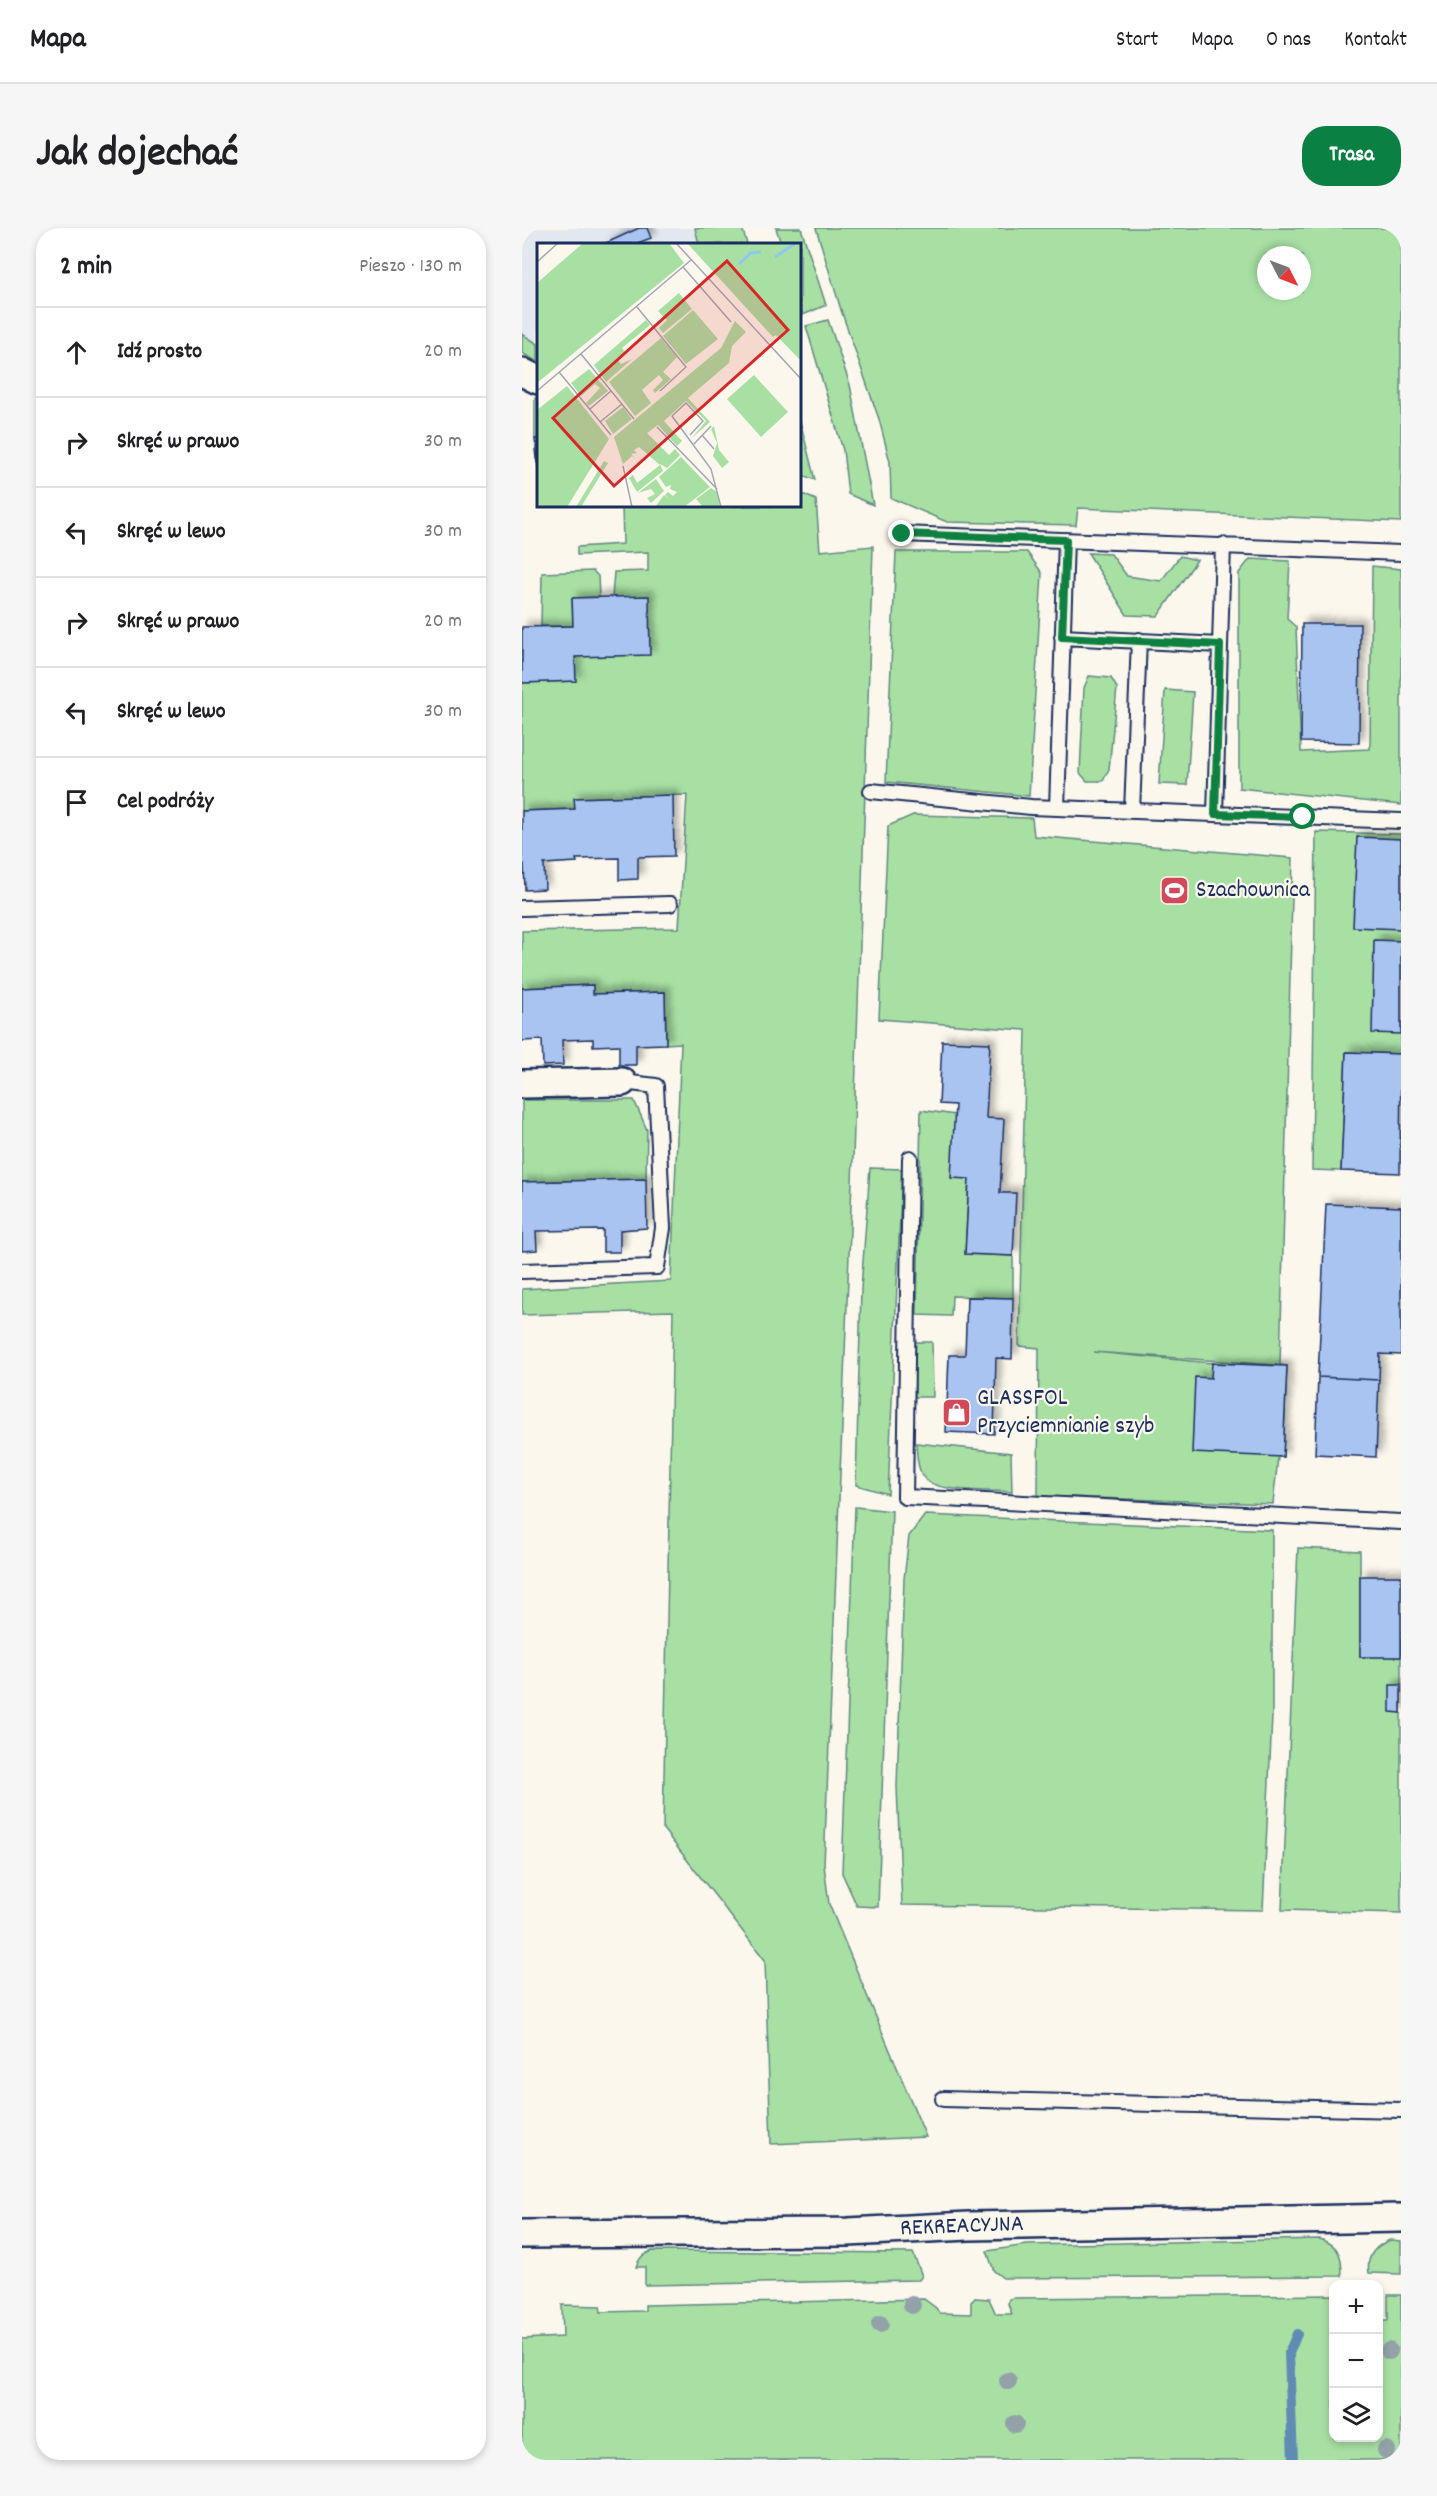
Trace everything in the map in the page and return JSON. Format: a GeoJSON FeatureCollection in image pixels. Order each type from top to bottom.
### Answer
{"type":"FeatureCollection","features":[{"type":"Feature","properties":{"kind":"street"},"geometry":{"type":"LineString","coordinates":[[522,372],[537,380]]}},
{"type":"Feature","properties":{"kind":"street"},"geometry":{"type":"LineString","coordinates":[[522,1084],[622,1082]]}},
{"type":"Feature","properties":{"kind":"street","name":"REKREACYJNA"},"geometry":{"type":"LineString","coordinates":[[522,2234],[848,2232],[992,2226],[1401,2218]]}},
{"type":"Feature","properties":{"kind":"lane"},"geometry":{"type":"LineString","coordinates":[[902,534],[1223,544],[1401,553]]}},
{"type":"Feature","properties":{"kind":"lane"},"geometry":{"type":"LineString","coordinates":[[1057,808],[1066,540]]}},
{"type":"Feature","properties":{"kind":"lane"},"geometry":{"type":"LineString","coordinates":[[1215,814],[1223,544]]}},
{"type":"Feature","properties":{"kind":"lane"},"geometry":{"type":"LineString","coordinates":[[1062,637],[1220,645]]}},
{"type":"Feature","properties":{"kind":"lane"},"geometry":{"type":"LineString","coordinates":[[1132,811],[1139,640]]}},
{"type":"Feature","properties":{"kind":"lane"},"geometry":{"type":"LineString","coordinates":[[871,791],[1057,808],[1401,821]]}},
{"type":"Feature","properties":{"kind":"lane"},"geometry":{"type":"LineString","coordinates":[[522,908],[670,904]]}},
{"type":"Feature","properties":{"kind":"lane"},"geometry":{"type":"LineString","coordinates":[[522,1271],[657,1267],[663,1228],[656,1086],[622,1082]]}},
{"type":"Feature","properties":{"kind":"lane"},"geometry":{"type":"LineString","coordinates":[[910,1158],[905,1497],[1401,1522]]}},
{"type":"Feature","properties":{"kind":"lane"},"geometry":{"type":"LineString","coordinates":[[943,2099],[1401,2110]]}},
{"type":"Feature","properties":{"kind":"shaded area"},"geometry":{"type":"Polygon","coordinates":[[[522,228],[695,228],[699,243],[537,243],[537,343],[522,334],[522,228]]]}},
{"type":"Feature","properties":{"kind":"green space"},"geometry":{"type":"Polygon","coordinates":[[[695,228],[742,228],[747,243],[699,243],[695,228]]]}},
{"type":"Feature","properties":{"kind":"green space"},"geometry":{"type":"Polygon","coordinates":[[[776,228],[801,228],[826,305],[803,315],[801,243],[781,243],[776,228]]]}},
{"type":"Feature","properties":{"kind":"green space"},"geometry":{"type":"Polygon","coordinates":[[[816,228],[1401,228],[1401,522],[1078,508],[1076,525],[947,522],[891,498],[890,462],[879,419],[842,313],[816,228]]]}},
{"type":"Feature","properties":{"kind":"green space"},"geometry":{"type":"Polygon","coordinates":[[[828,320],[850,385],[873,505],[848,494],[843,450],[806,326],[828,320]]]}},
{"type":"Feature","properties":{"kind":"green space"},"geometry":{"type":"Polygon","coordinates":[[[522,334],[537,343],[537,361],[522,353],[522,334]]]}},
{"type":"Feature","properties":{"kind":"green space"},"geometry":{"type":"Polygon","coordinates":[[[535,398],[537,399],[537,439],[535,439],[535,398]]]}},
{"type":"Feature","properties":{"kind":"green space"},"geometry":{"type":"Polygon","coordinates":[[[801,425],[815,480],[801,474],[801,425]]]}},
{"type":"Feature","properties":{"kind":"green space"},"geometry":{"type":"Polygon","coordinates":[[[801,493],[816,500],[820,551],[873,546],[853,1157],[824,1865],[829,1904],[926,2137],[771,2144],[765,1960],[663,1829],[673,1311],[522,1315],[522,1289],[671,1281],[681,1043],[666,1044],[665,992],[593,994],[592,985],[522,988],[522,931],[679,928],[687,795],[575,798],[575,809],[522,811],[522,683],[575,681],[575,657],[612,597],[614,572],[648,571],[648,552],[577,555],[577,547],[623,544],[622,507],[801,507],[801,493]]]}},
{"type":"Feature","properties":{"kind":"green space"},"geometry":{"type":"Polygon","coordinates":[[[896,552],[1027,552],[1042,573],[1029,796],[886,782],[896,552]]]}},
{"type":"Feature","properties":{"kind":"green space"},"geometry":{"type":"Polygon","coordinates":[[[1088,553],[1111,554],[1127,576],[1161,581],[1180,556],[1197,560],[1158,616],[1127,615],[1088,553]]]}},
{"type":"Feature","properties":{"kind":"green space"},"geometry":{"type":"Polygon","coordinates":[[[1250,559],[1290,561],[1287,619],[1296,627],[1301,752],[1370,749],[1372,566],[1401,569],[1401,805],[1239,788],[1239,573],[1250,559]]]}},
{"type":"Feature","properties":{"kind":"green space"},"geometry":{"type":"Polygon","coordinates":[[[593,571],[598,576],[599,597],[572,598],[573,626],[541,626],[542,573],[593,571]]]}},
{"type":"Feature","properties":{"kind":"green space"},"geometry":{"type":"Polygon","coordinates":[[[1089,676],[1111,678],[1117,688],[1109,769],[1103,781],[1087,781],[1080,773],[1084,688],[1089,676]]]}},
{"type":"Feature","properties":{"kind":"green space"},"geometry":{"type":"Polygon","coordinates":[[[1165,690],[1193,692],[1187,785],[1159,784],[1165,690]]]}},
{"type":"Feature","properties":{"kind":"green space"},"geometry":{"type":"Polygon","coordinates":[[[913,815],[1032,818],[1034,836],[1293,858],[1280,1365],[1287,1366],[1283,1457],[1278,1457],[1273,1504],[1038,1496],[1039,1348],[1019,1346],[1026,1030],[879,1019],[888,826],[913,815]],[[1094,1352],[1212,1363],[1277,1365],[1094,1352]]]}},
{"type":"Feature","properties":{"kind":"green space"},"geometry":{"type":"Polygon","coordinates":[[[1316,832],[1401,834],[1401,1054],[1346,1052],[1341,1171],[1312,1170],[1316,832]]]}},
{"type":"Feature","properties":{"kind":"green space"},"geometry":{"type":"Polygon","coordinates":[[[522,1100],[634,1100],[647,1130],[646,1179],[522,1182],[522,1100]]]}},
{"type":"Feature","properties":{"kind":"green space"},"geometry":{"type":"Polygon","coordinates":[[[921,1110],[955,1115],[969,1179],[965,1254],[1013,1256],[1013,1298],[952,1296],[951,1316],[917,1315],[921,1110]]]}},
{"type":"Feature","properties":{"kind":"green space"},"geometry":{"type":"Polygon","coordinates":[[[870,1168],[902,1169],[888,1494],[856,1485],[861,1289],[870,1168]]]}},
{"type":"Feature","properties":{"kind":"green space"},"geometry":{"type":"Polygon","coordinates":[[[914,1342],[932,1342],[933,1397],[915,1397],[914,1342]]]}},
{"type":"Feature","properties":{"kind":"green space"},"geometry":{"type":"Polygon","coordinates":[[[916,1443],[1011,1453],[1012,1492],[953,1489],[932,1483],[925,1479],[920,1471],[916,1443]]]}},
{"type":"Feature","properties":{"kind":"green space"},"geometry":{"type":"Polygon","coordinates":[[[855,1507],[892,1511],[878,1907],[857,1906],[842,1873],[855,1507]]]}},
{"type":"Feature","properties":{"kind":"green space"},"geometry":{"type":"Polygon","coordinates":[[[925,1515],[1272,1530],[1272,1716],[1263,1910],[902,1905],[897,1787],[904,1579],[909,1536],[925,1515]]]}},
{"type":"Feature","properties":{"kind":"green space"},"geometry":{"type":"Polygon","coordinates":[[[1298,1548],[1360,1551],[1360,1656],[1401,1657],[1401,1913],[1282,1910],[1298,1548]]]}},
{"type":"Feature","properties":{"kind":"green space"},"geometry":{"type":"Polygon","coordinates":[[[1320,2239],[1336,2248],[1342,2276],[1003,2278],[994,2271],[987,2251],[1027,2245],[1320,2239]]]}},
{"type":"Feature","properties":{"kind":"green space"},"geometry":{"type":"Polygon","coordinates":[[[1390,2240],[1401,2241],[1401,2274],[1369,2273],[1368,2267],[1373,2252],[1390,2240]]]}},
{"type":"Feature","properties":{"kind":"green space"},"geometry":{"type":"Polygon","coordinates":[[[652,2251],[913,2253],[922,2276],[919,2280],[645,2285],[645,2267],[636,2267],[642,2257],[652,2251]]]}},
{"type":"Feature","properties":{"kind":"green space"},"geometry":{"type":"Polygon","coordinates":[[[1329,2295],[1329,2442],[1383,2442],[1383,2320],[1388,2320],[1388,2295],[1401,2295],[1401,2460],[522,2460],[522,2339],[563,2337],[562,2305],[600,2306],[601,2312],[645,2311],[645,2305],[924,2299],[939,2313],[971,2314],[971,2302],[975,2298],[989,2299],[996,2314],[1012,2314],[1008,2304],[1009,2299],[1329,2295]]]}},
{"type":"Feature","properties":{"kind":"building"},"geometry":{"type":"Polygon","coordinates":[[[639,228],[647,228],[651,238],[638,243],[606,243],[639,228]]]}},
{"type":"Feature","properties":{"kind":"building"},"geometry":{"type":"Polygon","coordinates":[[[649,596],[650,655],[575,657],[576,681],[522,683],[522,627],[573,626],[572,598],[649,596]]]}},
{"type":"Feature","properties":{"kind":"building"},"geometry":{"type":"Polygon","coordinates":[[[1302,624],[1360,624],[1359,743],[1301,742],[1302,624]]]}},
{"type":"Feature","properties":{"kind":"building"},"geometry":{"type":"Polygon","coordinates":[[[673,795],[674,856],[638,857],[638,879],[619,880],[619,858],[576,859],[577,862],[544,864],[545,889],[525,890],[524,864],[522,864],[522,811],[575,809],[574,798],[673,795]]]}},
{"type":"Feature","properties":{"kind":"building"},"geometry":{"type":"Polygon","coordinates":[[[1357,837],[1401,839],[1401,929],[1353,927],[1357,837]]]}},
{"type":"Feature","properties":{"kind":"building"},"geometry":{"type":"Polygon","coordinates":[[[1374,940],[1401,941],[1401,1034],[1372,1033],[1374,940]]]}},
{"type":"Feature","properties":{"kind":"building"},"geometry":{"type":"Polygon","coordinates":[[[593,985],[593,994],[665,992],[666,1044],[636,1045],[636,1065],[619,1065],[619,1045],[593,1046],[593,1039],[562,1040],[563,1065],[543,1066],[542,1040],[522,1041],[522,988],[593,985]]]}},
{"type":"Feature","properties":{"kind":"building"},"geometry":{"type":"Polygon","coordinates":[[[942,1041],[990,1043],[986,1118],[1004,1119],[1000,1193],[1016,1193],[1013,1256],[965,1254],[969,1179],[951,1178],[955,1105],[939,1104],[942,1041]]]}},
{"type":"Feature","properties":{"kind":"building"},"geometry":{"type":"Polygon","coordinates":[[[1346,1052],[1401,1054],[1400,1173],[1341,1171],[1346,1052]]]}},
{"type":"Feature","properties":{"kind":"building"},"geometry":{"type":"Polygon","coordinates":[[[646,1179],[647,1228],[620,1230],[620,1252],[603,1252],[603,1230],[536,1231],[537,1250],[522,1251],[522,1182],[646,1179]]]}},
{"type":"Feature","properties":{"kind":"building"},"geometry":{"type":"Polygon","coordinates":[[[1326,1204],[1401,1207],[1401,1355],[1380,1354],[1379,1380],[1318,1377],[1326,1204]]]}},
{"type":"Feature","properties":{"kind":"building"},"geometry":{"type":"Polygon","coordinates":[[[967,1297],[1013,1298],[1012,1359],[996,1358],[994,1434],[946,1432],[949,1355],[965,1355],[967,1297]]]}},
{"type":"Feature","properties":{"kind":"building"},"geometry":{"type":"Polygon","coordinates":[[[1212,1363],[1287,1366],[1283,1457],[1192,1453],[1195,1377],[1211,1378],[1212,1363]]]}},
{"type":"Feature","properties":{"kind":"building"},"geometry":{"type":"Polygon","coordinates":[[[1318,1377],[1379,1380],[1376,1457],[1315,1454],[1318,1377]]]}},
{"type":"Feature","properties":{"kind":"building"},"geometry":{"type":"Polygon","coordinates":[[[1360,1576],[1401,1576],[1401,1657],[1360,1657],[1360,1576]]]}},
{"type":"Feature","properties":{"kind":"building"},"geometry":{"type":"Polygon","coordinates":[[[1390,1685],[1401,1685],[1401,1713],[1390,1712],[1390,1685]]]}},
{"type":"Feature","properties":{"kind":"waterway"},"geometry":{"type":"LineString","coordinates":[[1293,2460],[1289,2353],[1297,2334]]}},
{"type":"Feature","properties":{"kind":"place","name":"Szachownica"},"geometry":{"type":"Point","coordinates":[1175,891]}},
{"type":"Feature","properties":{"kind":"place","name":"GLASSFOL Przyciemnianie szyb"},"geometry":{"type":"Point","coordinates":[956,1413]}},
{"type":"Feature","properties":{"kind":"route"},"geometry":{"type":"LineString","coordinates":[[902,534],[1066,540],[1062,637],[1220,645],[1215,814],[1303,817]]}}]}
